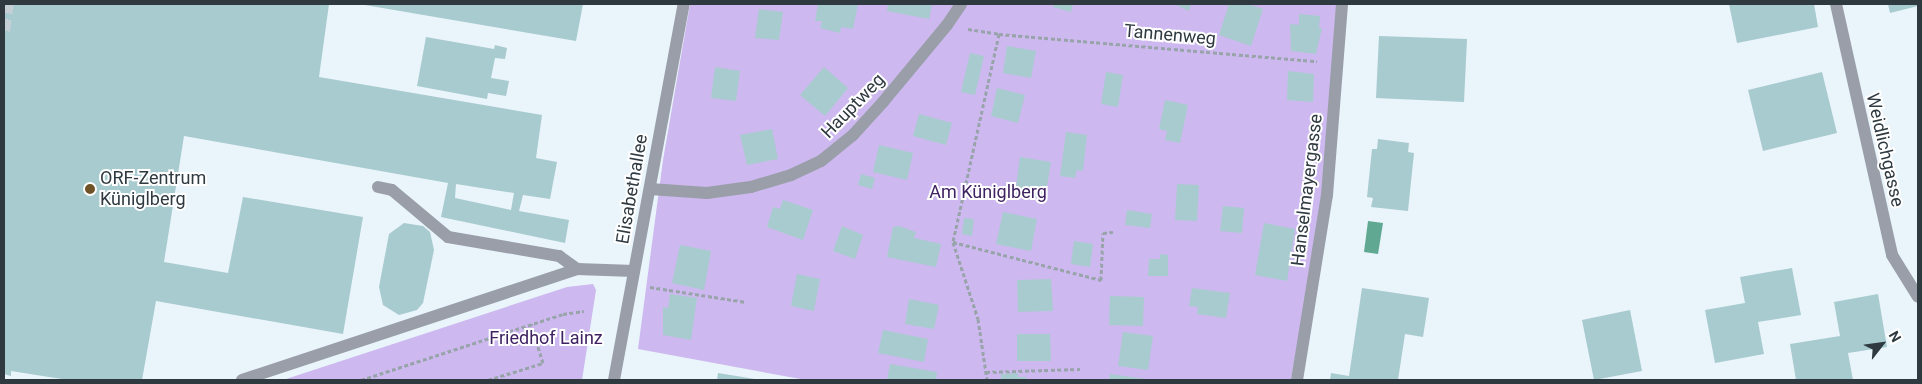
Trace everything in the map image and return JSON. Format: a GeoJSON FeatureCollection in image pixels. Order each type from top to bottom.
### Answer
{"type":"FeatureCollection","features":[{"type":"Feature","properties":{"kind":"street","name":"Elisabethallee"},"geometry":{"type":"LineString","coordinates":[[614,380],[684,4]]}},
{"type":"Feature","properties":{"kind":"street","name":"Hauptweg"},"geometry":{"type":"LineString","coordinates":[[650,189],[707,193],[751,187],[792,175],[821,161],[853,135],[948,25],[960,4]]}},
{"type":"Feature","properties":{"kind":"street","name":"Hanselmayergasse"},"geometry":{"type":"LineString","coordinates":[[1297,380],[1327,195],[1342,4]]}},
{"type":"Feature","properties":{"kind":"street","name":"Weidlichgasse"},"geometry":{"type":"LineString","coordinates":[[1836,4],[1892,255],[1918,297]]}},
{"type":"Feature","properties":{"kind":"street"},"geometry":{"type":"LineString","coordinates":[[378,187],[392,190],[448,237],[559,256],[577,269]]}},
{"type":"Feature","properties":{"kind":"street"},"geometry":{"type":"LineString","coordinates":[[242,380],[577,269],[634,271]]}},
{"type":"Feature","properties":{"kind":"path","name":"Tannenweg"},"geometry":{"type":"LineString","coordinates":[[948,25],[999,34],[1338,63]]}},
{"type":"Feature","properties":{"kind":"path"},"geometry":{"type":"LineString","coordinates":[[987,380],[978,319],[953,242],[999,34]]}},
{"type":"Feature","properties":{"kind":"path"},"geometry":{"type":"LineString","coordinates":[[953,242],[1101,280],[1103,233],[1113,232]]}},
{"type":"Feature","properties":{"kind":"path"},"geometry":{"type":"LineString","coordinates":[[632,285],[746,302]]}},
{"type":"Feature","properties":{"kind":"path"},"geometry":{"type":"LineString","coordinates":[[361,380],[531,324],[584,311]]}},
{"type":"Feature","properties":{"kind":"path"},"geometry":{"type":"LineString","coordinates":[[488,380],[543,363],[531,324]]}},
{"type":"Feature","properties":{"kind":"path"},"geometry":{"type":"LineString","coordinates":[[986,372],[1080,369]]}},
{"type":"Feature","properties":{"kind":"green space","name":"Am Küniglberg"},"geometry":{"type":"Polygon","coordinates":[[[690,4],[1338,4],[1324,194],[1291,380],[806,380],[638,349],[663,160],[690,4]]]}},
{"type":"Feature","properties":{"kind":"green space","name":"Friedhof Lainz"},"geometry":{"type":"Polygon","coordinates":[[[593,284],[596,290],[582,380],[283,380],[567,287],[593,284]]]}},
{"type":"Feature","properties":{"kind":"shaded area"},"geometry":{"type":"Polygon","coordinates":[[[1368,221],[1383,223],[1378,254],[1364,252],[1368,221]]]}},
{"type":"Feature","properties":{"kind":"building","name":"ORF-Zentrum Küniglberg"},"geometry":{"type":"Polygon","coordinates":[[[4,4],[329,4],[319,77],[542,115],[536,158],[557,162],[550,199],[523,195],[519,211],[569,220],[565,243],[441,217],[448,183],[184,136],[164,262],[228,273],[243,197],[363,217],[343,334],[156,301],[142,380],[68,380],[11,371],[11,376],[4,374],[4,4]],[[456,184],[455,198],[511,210],[514,193],[456,184]]]}},
{"type":"Feature","properties":{"kind":"building"},"geometry":{"type":"Polygon","coordinates":[[[359,4],[583,4],[576,41],[359,4]]]}},
{"type":"Feature","properties":{"kind":"building"},"geometry":{"type":"Polygon","coordinates":[[[818,4],[858,4],[853,29],[841,27],[840,33],[820,28],[822,21],[815,21],[818,4]]]}},
{"type":"Feature","properties":{"kind":"building"},"geometry":{"type":"Polygon","coordinates":[[[888,4],[932,4],[929,19],[887,11],[888,4]]]}},
{"type":"Feature","properties":{"kind":"building"},"geometry":{"type":"Polygon","coordinates":[[[1054,4],[1073,4],[1071,12],[1053,7],[1054,4]]]}},
{"type":"Feature","properties":{"kind":"building"},"geometry":{"type":"Polygon","coordinates":[[[1174,4],[1191,4],[1189,11],[1174,4]]]}},
{"type":"Feature","properties":{"kind":"building"},"geometry":{"type":"Polygon","coordinates":[[[1229,4],[1248,4],[1263,9],[1251,46],[1219,35],[1229,4]]]}},
{"type":"Feature","properties":{"kind":"building"},"geometry":{"type":"Polygon","coordinates":[[[1729,4],[1814,4],[1818,27],[1737,43],[1729,4]]]}},
{"type":"Feature","properties":{"kind":"building"},"geometry":{"type":"Polygon","coordinates":[[[1888,4],[1918,4],[1918,6],[1890,13],[1888,4]]]}},
{"type":"Feature","properties":{"kind":"building"},"geometry":{"type":"Polygon","coordinates":[[[759,9],[783,12],[779,40],[755,38],[759,9]]]}},
{"type":"Feature","properties":{"kind":"building"},"geometry":{"type":"Polygon","coordinates":[[[1299,14],[1320,16],[1319,28],[1322,28],[1316,54],[1291,51],[1290,24],[1299,25],[1299,14]]]}},
{"type":"Feature","properties":{"kind":"building"},"geometry":{"type":"Polygon","coordinates":[[[1379,36],[1467,39],[1464,102],[1376,98],[1379,36]]]}},
{"type":"Feature","properties":{"kind":"building"},"geometry":{"type":"Polygon","coordinates":[[[426,37],[494,49],[495,45],[507,48],[505,59],[495,58],[491,78],[509,81],[506,96],[488,93],[487,99],[417,86],[426,37]]]}},
{"type":"Feature","properties":{"kind":"building"},"geometry":{"type":"Polygon","coordinates":[[[1007,46],[1036,51],[1031,78],[1003,73],[1007,46]]]}},
{"type":"Feature","properties":{"kind":"building"},"geometry":{"type":"Polygon","coordinates":[[[970,53],[984,56],[975,95],[961,92],[970,53]]]}},
{"type":"Feature","properties":{"kind":"building"},"geometry":{"type":"Polygon","coordinates":[[[715,67],[740,71],[736,101],[711,98],[715,67]]]}},
{"type":"Feature","properties":{"kind":"building"},"geometry":{"type":"Polygon","coordinates":[[[824,67],[848,88],[825,116],[800,95],[824,67]]]}},
{"type":"Feature","properties":{"kind":"building"},"geometry":{"type":"Polygon","coordinates":[[[1288,71],[1314,74],[1313,102],[1287,100],[1288,71]]]}},
{"type":"Feature","properties":{"kind":"building"},"geometry":{"type":"Polygon","coordinates":[[[1106,72],[1123,75],[1118,107],[1101,104],[1106,72]]]}},
{"type":"Feature","properties":{"kind":"building"},"geometry":{"type":"Polygon","coordinates":[[[1822,72],[1837,133],[1763,151],[1748,90],[1822,72]]]}},
{"type":"Feature","properties":{"kind":"building"},"geometry":{"type":"Polygon","coordinates":[[[997,88],[1025,95],[1018,123],[991,116],[997,88]]]}},
{"type":"Feature","properties":{"kind":"building"},"geometry":{"type":"Polygon","coordinates":[[[1165,100],[1188,105],[1180,143],[1165,140],[1167,131],[1159,129],[1165,100]]]}},
{"type":"Feature","properties":{"kind":"building"},"geometry":{"type":"Polygon","coordinates":[[[919,114],[952,123],[946,145],[913,136],[919,114]]]}},
{"type":"Feature","properties":{"kind":"building"},"geometry":{"type":"Polygon","coordinates":[[[772,129],[778,159],[747,165],[740,135],[772,129]]]}},
{"type":"Feature","properties":{"kind":"building"},"geometry":{"type":"Polygon","coordinates":[[[1066,132],[1087,135],[1083,171],[1077,170],[1075,178],[1060,176],[1066,132]]]}},
{"type":"Feature","properties":{"kind":"building"},"geometry":{"type":"Polygon","coordinates":[[[1378,139],[1409,143],[1408,152],[1414,153],[1408,211],[1371,207],[1373,198],[1367,197],[1372,149],[1377,149],[1378,139]]]}},
{"type":"Feature","properties":{"kind":"building"},"geometry":{"type":"Polygon","coordinates":[[[879,145],[913,153],[907,180],[873,172],[879,145]]]}},
{"type":"Feature","properties":{"kind":"building"},"geometry":{"type":"Polygon","coordinates":[[[1020,157],[1051,162],[1045,199],[1015,194],[1020,157]]]}},
{"type":"Feature","properties":{"kind":"building"},"geometry":{"type":"Polygon","coordinates":[[[861,174],[875,178],[872,189],[858,185],[861,174]]]}},
{"type":"Feature","properties":{"kind":"building"},"geometry":{"type":"Polygon","coordinates":[[[1177,184],[1199,185],[1197,221],[1175,220],[1177,184]]]}},
{"type":"Feature","properties":{"kind":"building"},"geometry":{"type":"Polygon","coordinates":[[[783,200],[813,210],[803,240],[767,227],[773,207],[780,209],[783,200]]]}},
{"type":"Feature","properties":{"kind":"building"},"geometry":{"type":"Polygon","coordinates":[[[1223,206],[1244,208],[1242,233],[1220,231],[1223,206]]]}},
{"type":"Feature","properties":{"kind":"building"},"geometry":{"type":"Polygon","coordinates":[[[1127,210],[1152,214],[1150,228],[1125,225],[1127,210]]]}},
{"type":"Feature","properties":{"kind":"building"},"geometry":{"type":"Polygon","coordinates":[[[1003,212],[1037,219],[1031,251],[996,244],[1003,212]]]}},
{"type":"Feature","properties":{"kind":"building"},"geometry":{"type":"Polygon","coordinates":[[[964,218],[974,219],[972,236],[962,234],[964,218]]]}},
{"type":"Feature","properties":{"kind":"building"},"geometry":{"type":"Polygon","coordinates":[[[404,223],[423,226],[430,232],[434,250],[423,303],[417,310],[399,315],[383,305],[379,287],[389,234],[404,223]]]}},
{"type":"Feature","properties":{"kind":"building"},"geometry":{"type":"Polygon","coordinates":[[[1264,223],[1295,229],[1287,281],[1255,275],[1264,223]]]}},
{"type":"Feature","properties":{"kind":"building"},"geometry":{"type":"Polygon","coordinates":[[[842,226],[863,235],[855,259],[833,251],[842,226]]]}},
{"type":"Feature","properties":{"kind":"building"},"geometry":{"type":"Polygon","coordinates":[[[899,226],[916,232],[914,238],[941,244],[936,267],[887,257],[893,227],[899,226]]]}},
{"type":"Feature","properties":{"kind":"building"},"geometry":{"type":"Polygon","coordinates":[[[1074,241],[1093,244],[1090,267],[1071,264],[1074,241]]]}},
{"type":"Feature","properties":{"kind":"building"},"geometry":{"type":"Polygon","coordinates":[[[680,245],[711,251],[704,290],[672,283],[680,245]]]}},
{"type":"Feature","properties":{"kind":"building"},"geometry":{"type":"Polygon","coordinates":[[[1160,254],[1168,255],[1168,276],[1148,276],[1149,259],[1160,259],[1160,254]]]}},
{"type":"Feature","properties":{"kind":"building"},"geometry":{"type":"Polygon","coordinates":[[[1792,268],[1801,315],[1758,322],[1764,354],[1715,363],[1705,310],[1745,303],[1740,277],[1792,268]]]}},
{"type":"Feature","properties":{"kind":"building"},"geometry":{"type":"Polygon","coordinates":[[[797,274],[820,279],[814,311],[791,306],[797,274]]]}},
{"type":"Feature","properties":{"kind":"building"},"geometry":{"type":"Polygon","coordinates":[[[1051,279],[1053,311],[1018,312],[1017,280],[1051,279]]]}},
{"type":"Feature","properties":{"kind":"building"},"geometry":{"type":"Polygon","coordinates":[[[1192,288],[1230,293],[1226,318],[1197,314],[1198,307],[1189,306],[1192,288]]]}},
{"type":"Feature","properties":{"kind":"building"},"geometry":{"type":"Polygon","coordinates":[[[1362,288],[1429,298],[1423,337],[1405,334],[1398,380],[1330,380],[1331,373],[1349,376],[1362,288]]]}},
{"type":"Feature","properties":{"kind":"building"},"geometry":{"type":"Polygon","coordinates":[[[670,294],[697,298],[691,340],[663,335],[663,307],[668,308],[670,294]]]}},
{"type":"Feature","properties":{"kind":"building"},"geometry":{"type":"Polygon","coordinates":[[[1878,294],[1887,347],[1848,353],[1853,380],[1796,380],[1790,344],[1840,336],[1834,302],[1878,294]]]}},
{"type":"Feature","properties":{"kind":"building"},"geometry":{"type":"Polygon","coordinates":[[[1110,296],[1144,297],[1143,326],[1109,325],[1110,296]]]}},
{"type":"Feature","properties":{"kind":"building"},"geometry":{"type":"Polygon","coordinates":[[[909,299],[939,305],[934,329],[905,324],[909,299]]]}},
{"type":"Feature","properties":{"kind":"building"},"geometry":{"type":"Polygon","coordinates":[[[1630,310],[1642,371],[1594,380],[1582,320],[1630,310]]]}},
{"type":"Feature","properties":{"kind":"building"},"geometry":{"type":"Polygon","coordinates":[[[883,330],[928,339],[924,362],[878,353],[883,330]]]}},
{"type":"Feature","properties":{"kind":"building"},"geometry":{"type":"Polygon","coordinates":[[[1123,332],[1153,336],[1148,370],[1118,366],[1123,332]]]}},
{"type":"Feature","properties":{"kind":"building"},"geometry":{"type":"Polygon","coordinates":[[[1017,334],[1050,334],[1051,361],[1017,361],[1017,334]]]}},
{"type":"Feature","properties":{"kind":"building"},"geometry":{"type":"Polygon","coordinates":[[[890,364],[937,372],[936,380],[887,380],[890,364]]]}},
{"type":"Feature","properties":{"kind":"building"},"geometry":{"type":"Polygon","coordinates":[[[718,373],[755,379],[755,380],[717,380],[718,373]]]}},
{"type":"Feature","properties":{"kind":"building"},"geometry":{"type":"Polygon","coordinates":[[[1018,373],[1018,377],[1026,377],[1026,380],[1001,380],[1001,374],[1018,373]]]}},
{"type":"Feature","properties":{"kind":"building"},"geometry":{"type":"Polygon","coordinates":[[[1110,374],[1146,379],[1146,380],[1109,380],[1110,374]]]}},
{"type":"Feature","properties":{"kind":"tunnel"},"geometry":{"type":"LineString","coordinates":[[4,31],[8,4]]}},
{"type":"Feature","properties":{"kind":"place","name":"ORF-Zentrum Küniglberg"},"geometry":{"type":"Point","coordinates":[90,189]}}]}
